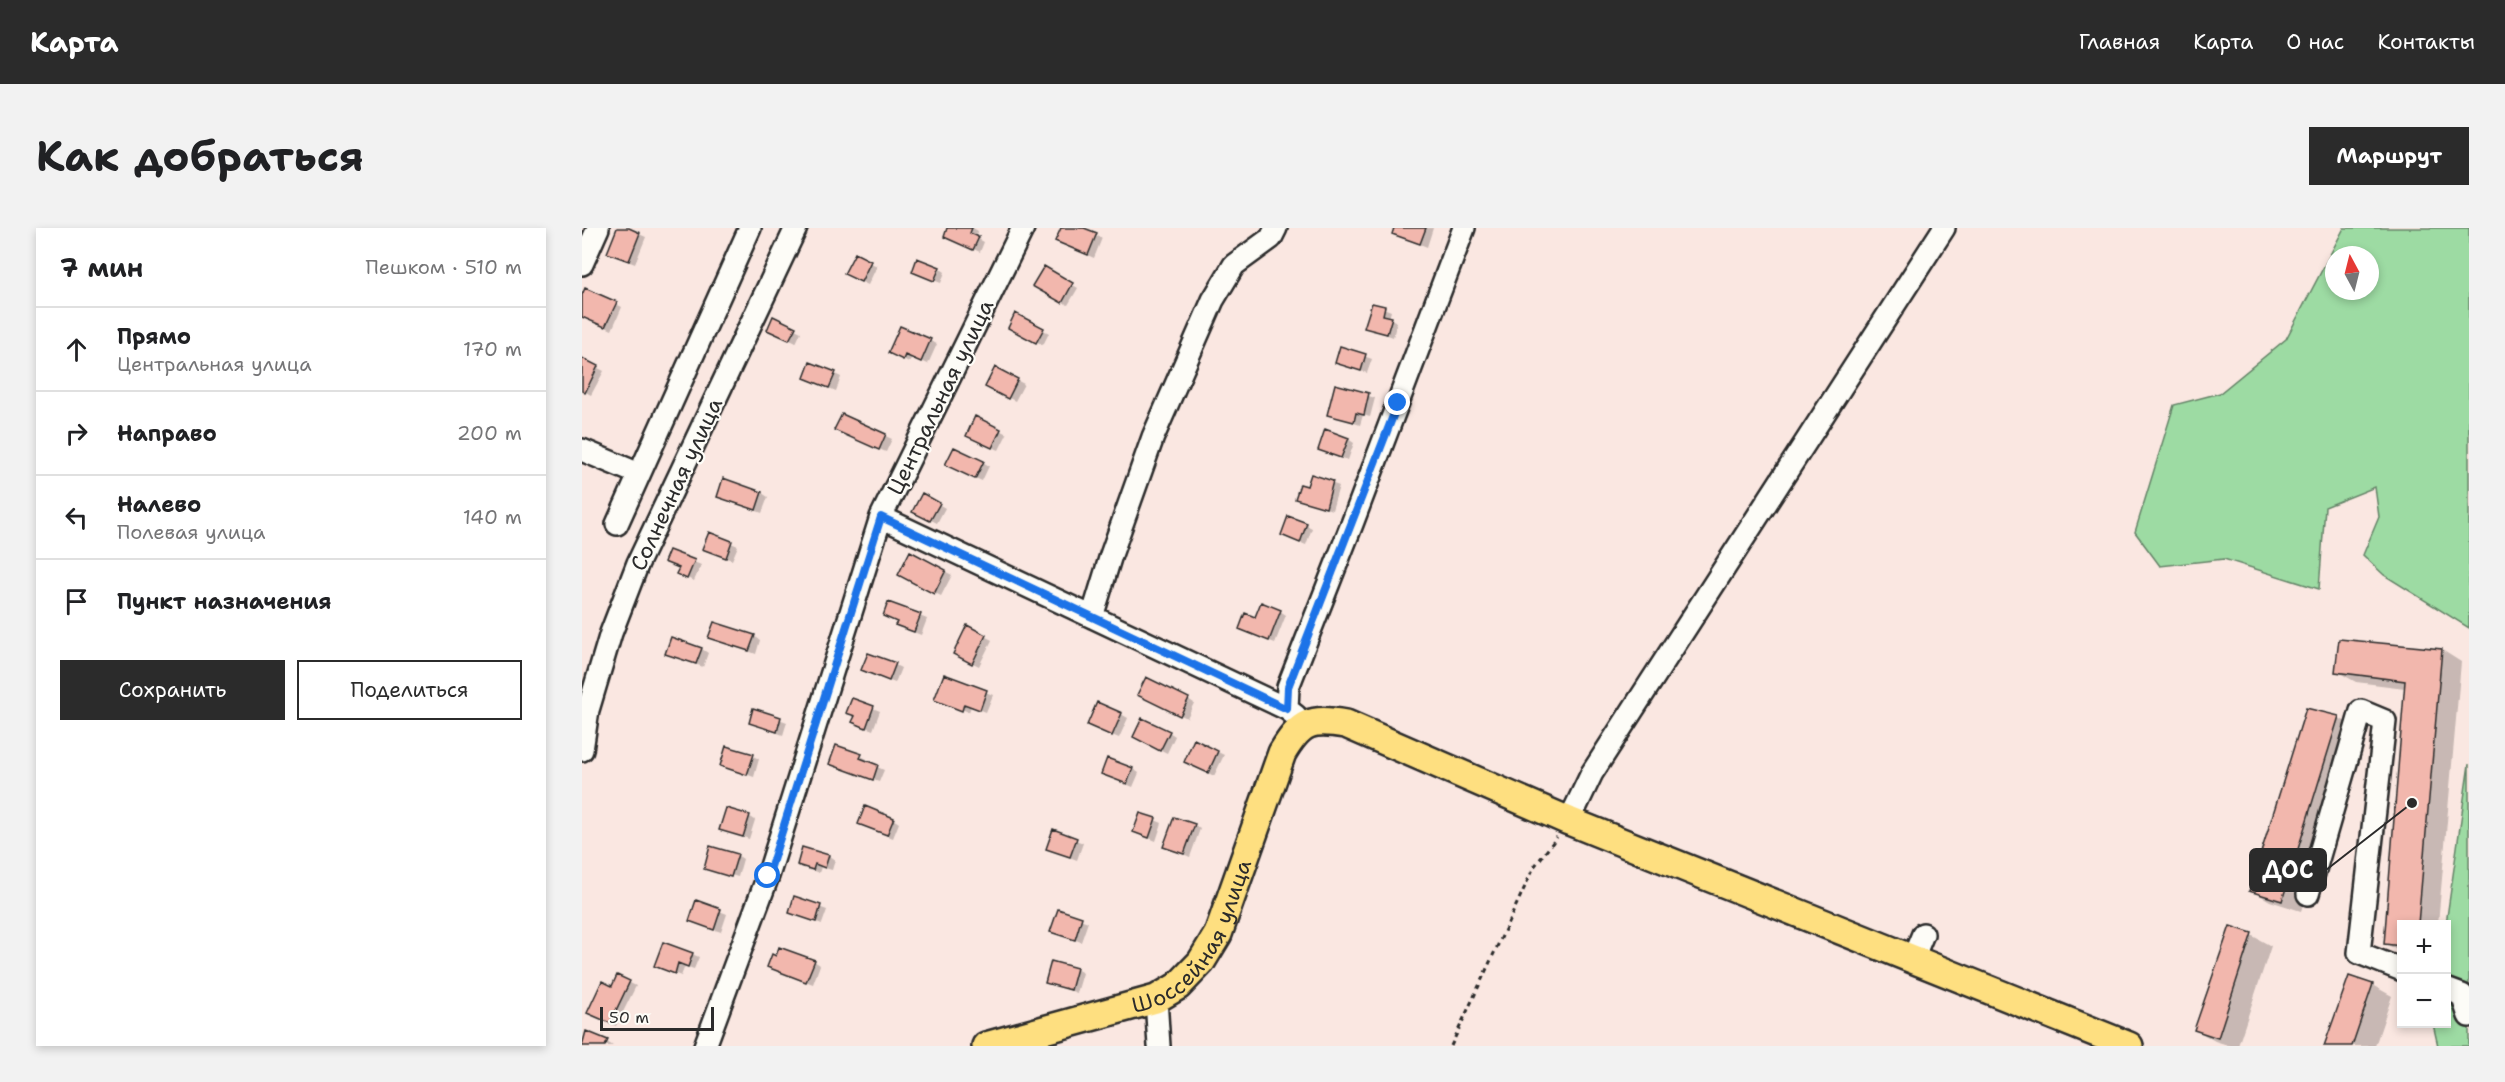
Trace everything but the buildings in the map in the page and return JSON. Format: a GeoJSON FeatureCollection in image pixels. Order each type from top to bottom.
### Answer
{"type":"FeatureCollection","features":[{"type":"Feature","properties":{"kind":"main road"},"geometry":{"type":"LineString","coordinates":[[1296,717],[1346,724],[1569,822],[1918,946],[2129,1046]]}},
{"type":"Feature","properties":{"kind":"main road","name":"Шоссейная улица"},"geometry":{"type":"LineString","coordinates":[[986,1046],[1156,999],[1178,986],[1201,962],[1218,934],[1282,753],[1293,735],[1296,717]]}},
{"type":"Feature","properties":{"kind":"street"},"geometry":{"type":"LineString","coordinates":[[582,264],[598,228]]}},
{"type":"Feature","properties":{"kind":"street"},"geometry":{"type":"LineString","coordinates":[[617,524],[750,228]]}},
{"type":"Feature","properties":{"kind":"street","name":"Солнечная улица"},"geometry":{"type":"LineString","coordinates":[[582,750],[588,710],[611,633],[638,563],[796,228]]}},
{"type":"Feature","properties":{"kind":"street","name":"Центральная улица"},"geometry":{"type":"LineString","coordinates":[[705,1046],[768,876],[881,517],[1023,228]]}},
{"type":"Feature","properties":{"kind":"street"},"geometry":{"type":"LineString","coordinates":[[1092,617],[1111,555],[1153,437],[1213,300],[1234,265],[1271,238],[1276,228]]}},
{"type":"Feature","properties":{"kind":"street"},"geometry":{"type":"LineString","coordinates":[[1296,717],[1288,687],[1464,228]]}},
{"type":"Feature","properties":{"kind":"street"},"geometry":{"type":"LineString","coordinates":[[1569,822],[1592,773],[1944,228]]}},
{"type":"Feature","properties":{"kind":"street"},"geometry":{"type":"LineString","coordinates":[[582,450],[639,474]]}},
{"type":"Feature","properties":{"kind":"street"},"geometry":{"type":"LineString","coordinates":[[881,517],[1296,717]]}},
{"type":"Feature","properties":{"kind":"street"},"geometry":{"type":"LineString","coordinates":[[2308,894],[2361,711],[2385,721],[2359,953],[2397,968]]}},
{"type":"Feature","properties":{"kind":"street"},"geometry":{"type":"LineString","coordinates":[[2451,991],[2462,995],[2469,1016]]}},
{"type":"Feature","properties":{"kind":"street"},"geometry":{"type":"LineString","coordinates":[[1156,999],[1160,1046]]}},
{"type":"Feature","properties":{"kind":"path"},"geometry":{"type":"LineString","coordinates":[[1451,1046],[1534,867],[1569,822]]}},
{"type":"Feature","properties":{"kind":"green space"},"geometry":{"type":"Polygon","coordinates":[[[2344,228],[2469,228],[2469,628],[2384,575],[2363,555],[2379,517],[2375,487],[2325,507],[2319,589],[2224,559],[2160,566],[2135,532],[2174,405],[2220,393],[2286,339],[2325,264],[2325,300],[2379,300],[2379,246],[2335,246],[2344,228]]]}},
{"type":"Feature","properties":{"kind":"green space"},"geometry":{"type":"Polygon","coordinates":[[[2469,764],[2469,1046],[2438,1046],[2434,1028],[2451,1028],[2451,920],[2447,920],[2469,764]]]}},
{"type":"Feature","properties":{"kind":"place","name":"ДОС"},"geometry":{"type":"Point","coordinates":[2412,803]}},
{"type":"Feature","properties":{"kind":"route"},"geometry":{"type":"LineString","coordinates":[[768,876],[881,517],[1287,709],[1288,687],[1398,403]]}}]}
